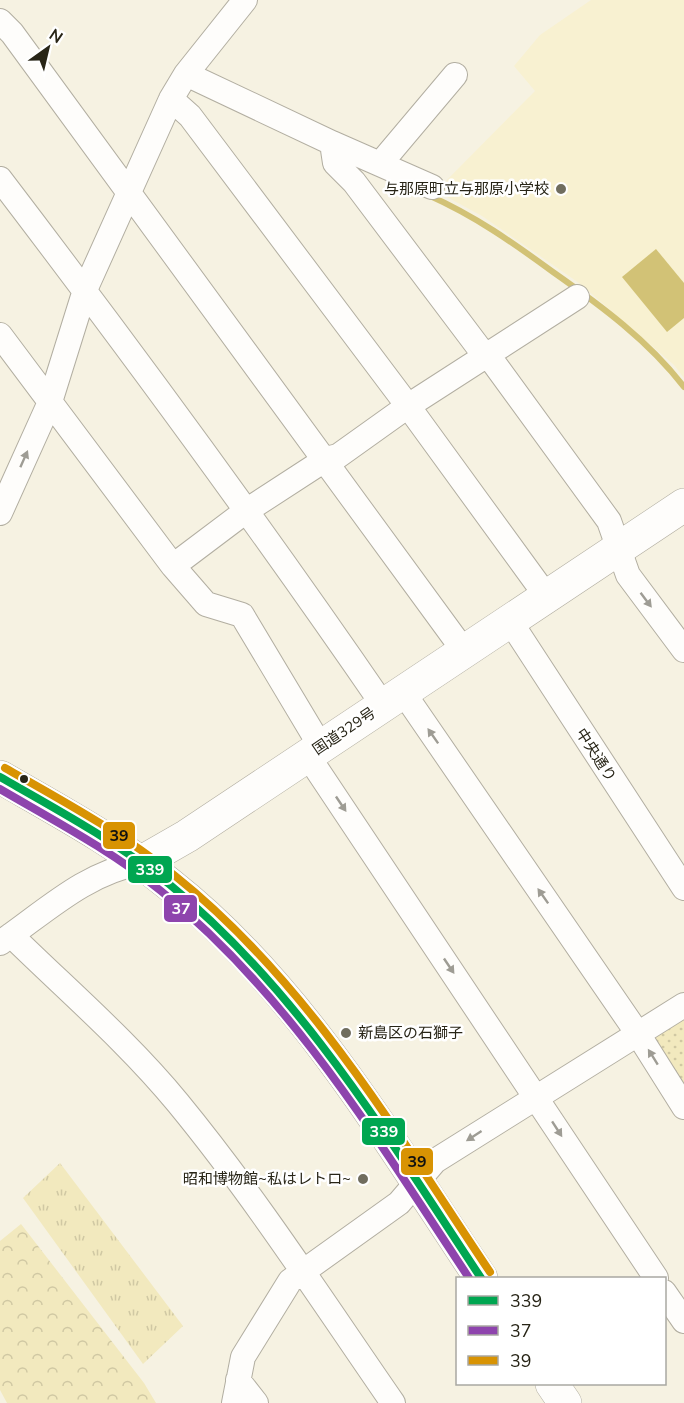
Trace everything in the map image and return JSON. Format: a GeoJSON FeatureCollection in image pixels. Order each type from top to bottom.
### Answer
{"type":"FeatureCollection","features":[{"type":"Feature","properties":{"kind":"highway","name":"国道329号"},"geometry":{"type":"LineString","coordinates":[[140,863],[187,836],[684,505]]}},
{"type":"Feature","properties":{"kind":"highway"},"geometry":{"type":"LineString","coordinates":[[0,777],[92,831],[140,863],[193,904],[267,978],[343,1076],[480,1277]]}},
{"type":"Feature","properties":{"kind":"highway"},"geometry":{"type":"LineString","coordinates":[[553,1385],[565,1403]]}},
{"type":"Feature","properties":{"kind":"street"},"geometry":{"type":"LineString","coordinates":[[0,513],[50,402],[85,290],[171,99],[186,74],[245,0]]}},
{"type":"Feature","properties":{"kind":"street"},"geometry":{"type":"LineString","coordinates":[[6,27],[130,191],[464,651]]}},
{"type":"Feature","properties":{"kind":"street"},"geometry":{"type":"LineString","coordinates":[[186,74],[332,143],[432,186]]}},
{"type":"Feature","properties":{"kind":"street"},"geometry":{"type":"LineString","coordinates":[[380,164],[455,75]]}},
{"type":"Feature","properties":{"kind":"street"},"geometry":{"type":"LineString","coordinates":[[171,99],[190,116],[408,406],[547,597]]}},
{"type":"Feature","properties":{"kind":"street"},"geometry":{"type":"LineString","coordinates":[[332,143],[335,163],[354,182],[479,348],[488,355],[609,521],[628,575],[684,650]]}},
{"type":"Feature","properties":{"kind":"street"},"geometry":{"type":"LineString","coordinates":[[0,179],[85,290],[246,511],[393,699],[638,1034],[684,1107]]}},
{"type":"Feature","properties":{"kind":"street"},"geometry":{"type":"LineString","coordinates":[[173,566],[246,511],[326,459],[338,456],[408,406],[577,297]]}},
{"type":"Feature","properties":{"kind":"street"},"geometry":{"type":"LineString","coordinates":[[0,335],[173,566],[206,604],[242,615],[314,751],[536,1097],[655,1277]]}},
{"type":"Feature","properties":{"kind":"street","name":"中央通り"},"geometry":{"type":"LineString","coordinates":[[510,621],[684,888]]}},
{"type":"Feature","properties":{"kind":"street"},"geometry":{"type":"LineString","coordinates":[[140,863],[120,867],[91,878],[5,939],[126,1046],[178,1102],[303,1272],[393,1403]]}},
{"type":"Feature","properties":{"kind":"street"},"geometry":{"type":"LineString","coordinates":[[256,1403],[236,1391],[243,1357],[290,1281],[399,1203],[435,1161],[684,1005]]}},
{"type":"Feature","properties":{"kind":"street"},"geometry":{"type":"LineString","coordinates":[[666,1295],[684,1322]]}},
{"type":"Feature","properties":{"kind":"shaded area","name":"与那原町立与那原小学校"},"geometry":{"type":"Polygon","coordinates":[[[591,0],[684,0],[684,378],[674,365],[579,283],[482,216],[436,191],[535,91],[514,66],[540,35],[591,0]]]}},
{"type":"Feature","properties":{"kind":"shaded area"},"geometry":{"type":"Polygon","coordinates":[[[656,249],[684,283],[684,318],[667,332],[622,277],[656,249]]]}},
{"type":"Feature","properties":{"kind":"green space"},"geometry":{"type":"Polygon","coordinates":[[[684,1015],[684,1093],[655,1047],[655,1033],[684,1015]]]}},
{"type":"Feature","properties":{"kind":"green space"},"geometry":{"type":"Polygon","coordinates":[[[60,1163],[183,1326],[143,1364],[23,1198],[60,1163]]]}},
{"type":"Feature","properties":{"kind":"green space"},"geometry":{"type":"Polygon","coordinates":[[[21,1224],[144,1383],[156,1403],[7,1403],[0,1390],[0,1241],[21,1224]]]}},
{"type":"Feature","properties":{"kind":"waterway"},"geometry":{"type":"LineString","coordinates":[[428,195],[493,230],[588,297],[640,339],[684,387]]}},
{"type":"Feature","properties":{"kind":"transit line","name":"39"},"geometry":{"type":"LineString","coordinates":[[5,768],[134,845],[174,875],[222,917],[267,962],[347,1061],[490,1272]]}},
{"type":"Feature","properties":{"kind":"transit line","name":"339"},"geometry":{"type":"LineString","coordinates":[[0,777],[129,854],[169,884],[216,926],[260,971],[301,1019],[376,1120],[480,1277]]}},
{"type":"Feature","properties":{"kind":"transit line","name":"37"},"geometry":{"type":"LineString","coordinates":[[0,789],[83,837],[142,876],[208,932],[251,976],[330,1072],[468,1277]]}},
{"type":"Feature","properties":{"kind":"place","name":"与那原町立与那原小学校"},"geometry":{"type":"Point","coordinates":[561,189]}},
{"type":"Feature","properties":{"kind":"place","name":"新島区の石獅子"},"geometry":{"type":"Point","coordinates":[346,1033]}},
{"type":"Feature","properties":{"kind":"place","name":"昭和博物館~私はレトロ~"},"geometry":{"type":"Point","coordinates":[363,1179]}}]}
